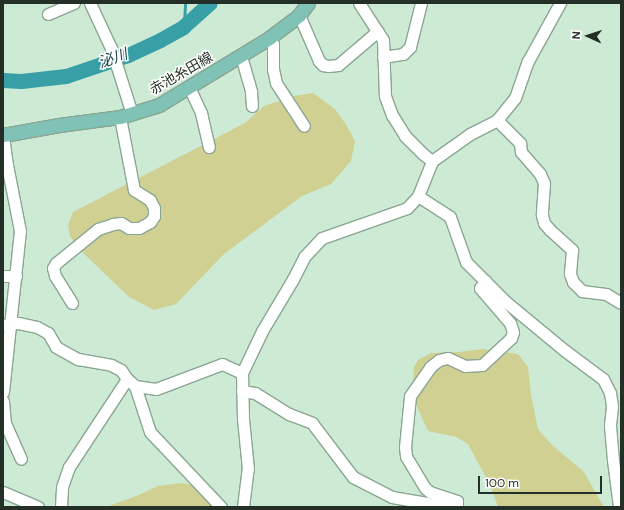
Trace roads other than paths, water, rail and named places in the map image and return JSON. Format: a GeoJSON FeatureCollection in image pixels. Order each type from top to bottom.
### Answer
{"type":"FeatureCollection","features":[{"type":"Feature","properties":{"kind":"main road","name":"赤池糸田線"},"geometry":{"type":"LineString","coordinates":[[3,135],[59,125],[126,116],[159,105],[242,56],[269,38],[299,15],[308,3]]}},
{"type":"Feature","properties":{"kind":"street"},"geometry":{"type":"LineString","coordinates":[[48,14],[74,3]]}},
{"type":"Feature","properties":{"kind":"street"},"geometry":{"type":"LineString","coordinates":[[72,302],[55,276],[53,268],[56,263],[98,229],[121,223],[129,228],[139,228],[150,222],[154,216],[154,208],[150,200],[134,190],[120,72],[111,48],[90,3]]}},
{"type":"Feature","properties":{"kind":"street"},"geometry":{"type":"LineString","coordinates":[[359,3],[383,40],[385,96],[392,115],[405,136],[432,161]]}},
{"type":"Feature","properties":{"kind":"street"},"geometry":{"type":"LineString","coordinates":[[383,57],[403,54],[410,47],[421,3]]}},
{"type":"Feature","properties":{"kind":"street"},"geometry":{"type":"LineString","coordinates":[[243,507],[248,469],[243,419],[242,373],[262,331],[293,279],[304,257],[322,238],[407,208],[418,196],[432,161],[470,134],[497,120],[515,98],[528,61],[560,3]]}},
{"type":"Feature","properties":{"kind":"street"},"geometry":{"type":"LineString","coordinates":[[299,15],[319,61],[323,65],[338,65],[378,31]]}},
{"type":"Feature","properties":{"kind":"street"},"geometry":{"type":"LineString","coordinates":[[269,38],[273,44],[273,70],[276,83],[304,126]]}},
{"type":"Feature","properties":{"kind":"street"},"geometry":{"type":"LineString","coordinates":[[242,56],[251,92],[252,106]]}},
{"type":"Feature","properties":{"kind":"street"},"geometry":{"type":"LineString","coordinates":[[189,88],[201,113],[209,148]]}},
{"type":"Feature","properties":{"kind":"street"},"geometry":{"type":"LineString","coordinates":[[497,120],[520,143],[521,152],[542,178],[544,183],[542,215],[544,223],[572,250],[570,274],[573,282],[582,292],[606,294],[621,303]]}},
{"type":"Feature","properties":{"kind":"street"},"geometry":{"type":"LineString","coordinates":[[3,135],[7,165],[20,231],[16,276],[7,324],[3,392]]}},
{"type":"Feature","properties":{"kind":"street"},"geometry":{"type":"LineString","coordinates":[[418,196],[450,218],[466,262],[485,281],[530,322],[603,379],[616,406],[610,426],[612,460],[619,507]]}},
{"type":"Feature","properties":{"kind":"street"},"geometry":{"type":"LineString","coordinates":[[3,276],[16,276]]}},
{"type":"Feature","properties":{"kind":"street"},"geometry":{"type":"LineString","coordinates":[[457,507],[457,501],[430,492],[425,488],[406,456],[405,446],[410,396],[430,367],[439,360],[448,358],[465,366],[482,365],[511,338],[513,332],[510,323],[480,288],[485,281]]}},
{"type":"Feature","properties":{"kind":"street"},"geometry":{"type":"LineString","coordinates":[[7,324],[18,323],[37,327],[48,332],[56,347],[78,359],[111,365],[122,370],[131,383],[150,432],[221,507]]}},
{"type":"Feature","properties":{"kind":"street"},"geometry":{"type":"LineString","coordinates":[[131,383],[156,388],[222,364],[242,373]]}},
{"type":"Feature","properties":{"kind":"street"},"geometry":{"type":"LineString","coordinates":[[61,507],[62,487],[68,467],[131,383]]}},
{"type":"Feature","properties":{"kind":"street"},"geometry":{"type":"LineString","coordinates":[[242,391],[255,393],[289,414],[312,423],[354,477],[392,497],[450,507]]}},
{"type":"Feature","properties":{"kind":"street"},"geometry":{"type":"LineString","coordinates":[[3,401],[5,423],[21,459]]}},
{"type":"Feature","properties":{"kind":"street"},"geometry":{"type":"LineString","coordinates":[[3,492],[38,507]]}},
{"type":"Feature","properties":{"kind":"waterway"},"geometry":{"type":"LineString","coordinates":[[184,24],[185,3]]}},
{"type":"Feature","properties":{"kind":"waterway","name":"泌川"},"geometry":{"type":"LineString","coordinates":[[3,80],[21,81],[66,76],[128,55],[183,27],[210,3]]}}]}
